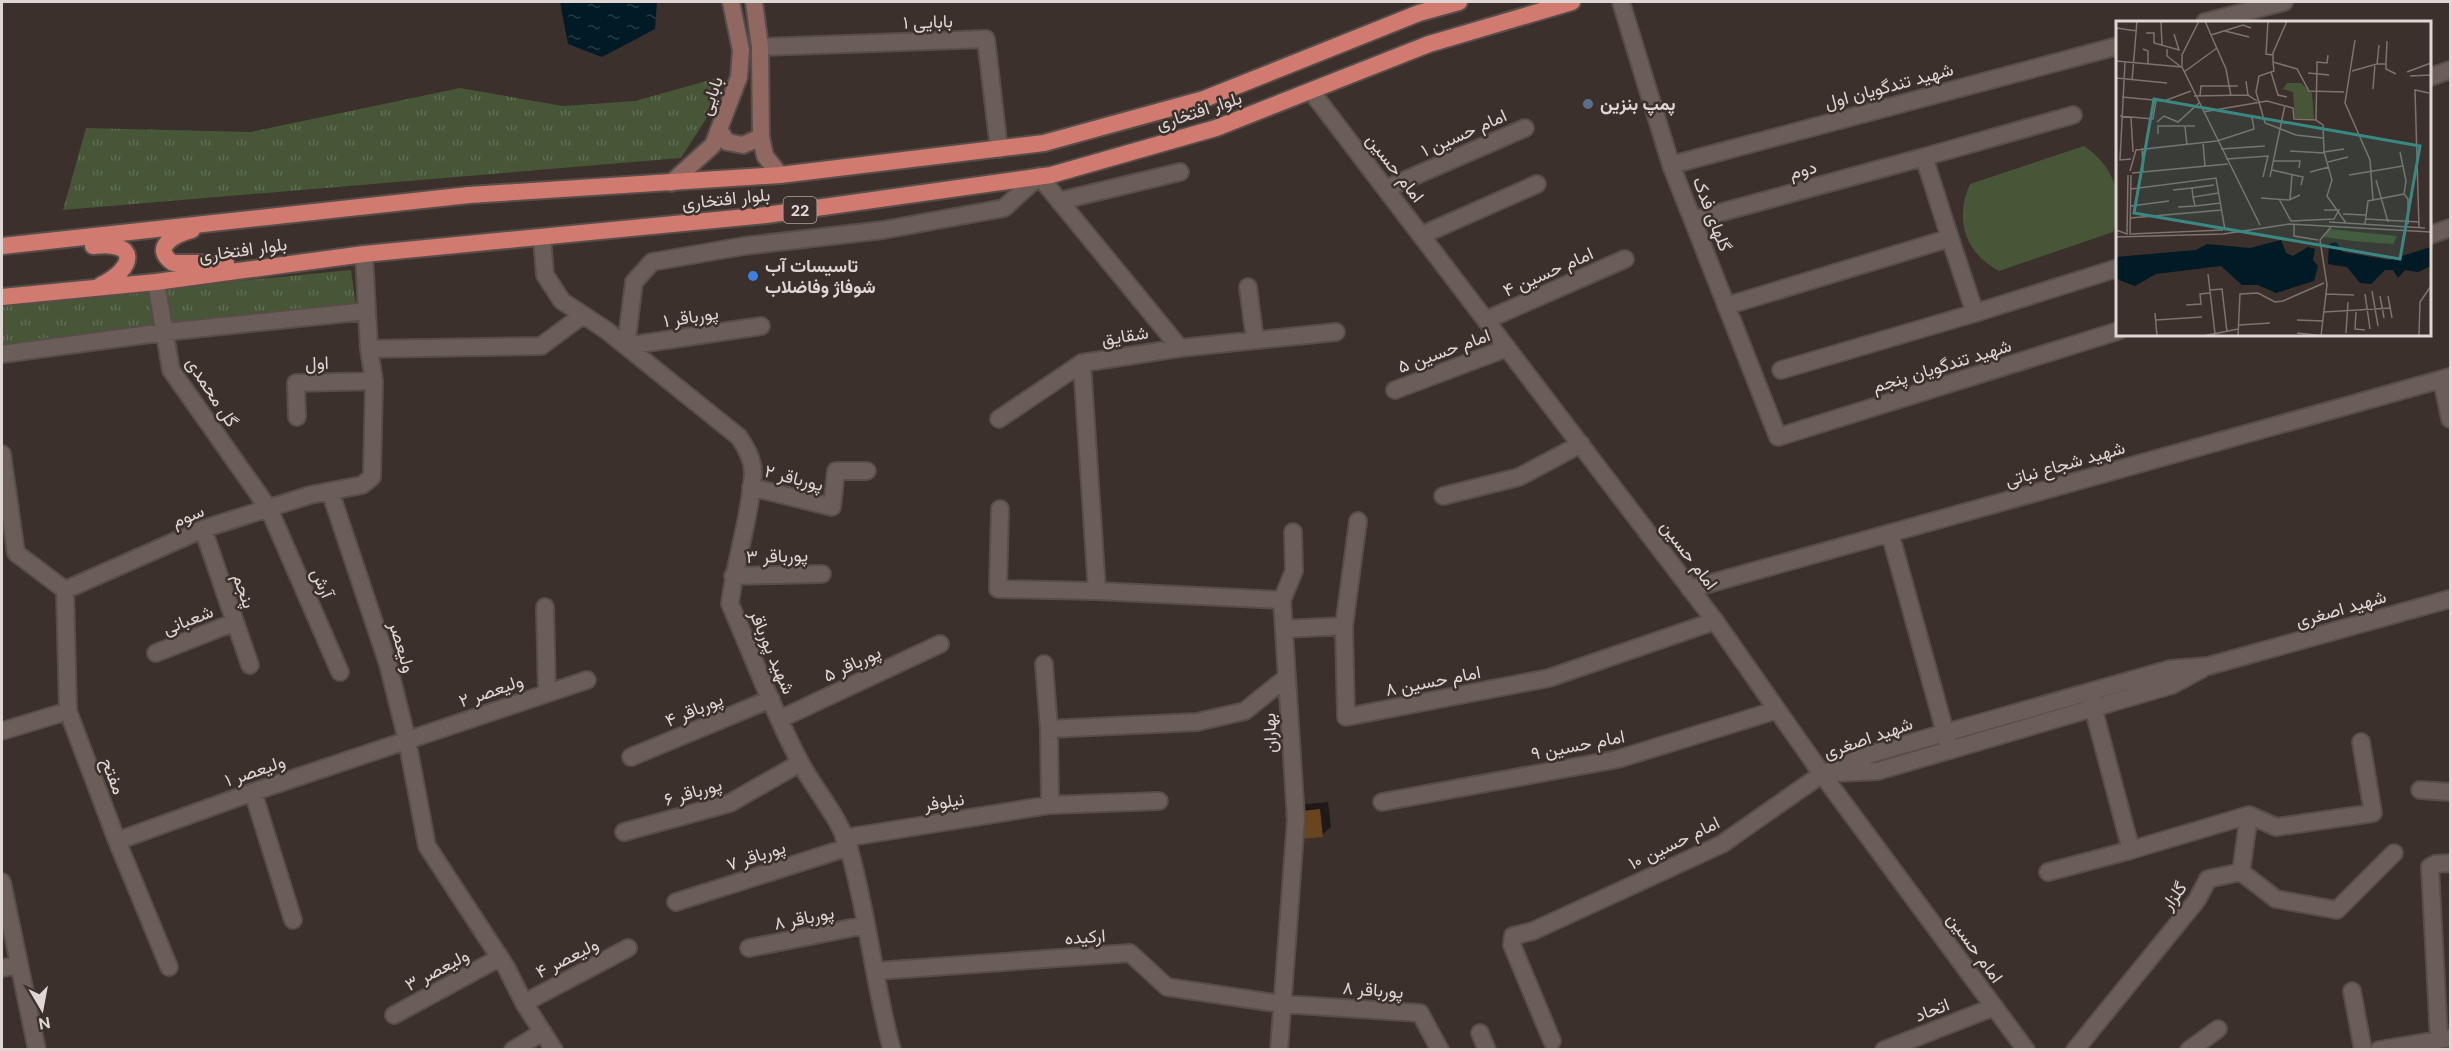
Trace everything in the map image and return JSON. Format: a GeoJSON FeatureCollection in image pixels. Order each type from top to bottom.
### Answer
{"type":"FeatureCollection","features":[{"type":"Feature","properties":{"kind":"highway","name":"بلوار افتخاری"},"geometry":{"type":"LineString","coordinates":[[2,246],[469,195],[780,176],[1044,143],[1204,99],[1419,14],[1459,2]]}},
{"type":"Feature","properties":{"kind":"highway","name":"بلوار افتخاری"},"geometry":{"type":"LineString","coordinates":[[2,297],[156,282],[364,254],[766,215],[1039,176],[1216,128],[1429,44],[1572,2]]}},
{"type":"Feature","properties":{"kind":"highway"},"geometry":{"type":"LineString","coordinates":[[222,223],[173,237],[166,243],[165,256],[173,264],[220,263],[263,267]]}},
{"type":"Feature","properties":{"kind":"highway"},"geometry":{"type":"LineString","coordinates":[[2,246],[34,254],[111,243],[124,249],[128,258],[122,272],[98,287]]}},
{"type":"Feature","properties":{"kind":"main road","name":"بابایی"},"geometry":{"type":"LineString","coordinates":[[671,183],[713,145],[739,77],[741,50],[731,2]]}},
{"type":"Feature","properties":{"kind":"main road"},"geometry":{"type":"LineString","coordinates":[[754,2],[760,47],[761,138],[765,156],[780,176]]}},
{"type":"Feature","properties":{"kind":"main road"},"geometry":{"type":"LineString","coordinates":[[720,131],[727,142],[743,144],[761,138]]}},
{"type":"Feature","properties":{"kind":"street","name":"گلهای فدک"},"geometry":{"type":"LineString","coordinates":[[1621,2],[1671,165],[1778,437]]}},
{"type":"Feature","properties":{"kind":"street"},"geometry":{"type":"LineString","coordinates":[[2209,21],[2284,2]]}},
{"type":"Feature","properties":{"kind":"street","name":"بابایی ۱"},"geometry":{"type":"LineString","coordinates":[[760,47],[986,39],[999,149]]}},
{"type":"Feature","properties":{"kind":"street","name":"شهید تندگویان اول"},"geometry":{"type":"LineString","coordinates":[[1671,165],[2116,47]]}},
{"type":"Feature","properties":{"kind":"street"},"geometry":{"type":"LineString","coordinates":[[2431,77],[2451,70]]}},
{"type":"Feature","properties":{"kind":"street","name":"امام حسین"},"geometry":{"type":"LineString","coordinates":[[1311,91],[1715,621],[1822,774],[2026,1050]]}},
{"type":"Feature","properties":{"kind":"street","name":"دوم"},"geometry":{"type":"LineString","coordinates":[[1693,220],[2073,115]]}},
{"type":"Feature","properties":{"kind":"street","name":"امام حسین ۱"},"geometry":{"type":"LineString","coordinates":[[1386,188],[1525,128]]}},
{"type":"Feature","properties":{"kind":"street"},"geometry":{"type":"LineString","coordinates":[[1924,157],[1975,313]]}},
{"type":"Feature","properties":{"kind":"street"},"geometry":{"type":"LineString","coordinates":[[1059,201],[1180,172]]}},
{"type":"Feature","properties":{"kind":"street"},"geometry":{"type":"LineString","coordinates":[[626,346],[634,282],[652,262],[744,246],[883,230],[1004,208],[1039,176]]}},
{"type":"Feature","properties":{"kind":"street","name":"شقایق"},"geometry":{"type":"LineString","coordinates":[[1039,176],[1180,348]]}},
{"type":"Feature","properties":{"kind":"street"},"geometry":{"type":"LineString","coordinates":[[1422,235],[1537,184]]}},
{"type":"Feature","properties":{"kind":"street"},"geometry":{"type":"LineString","coordinates":[[2431,235],[2451,228]]}},
{"type":"Feature","properties":{"kind":"street","name":"شهید پورباقر"},"geometry":{"type":"LineString","coordinates":[[542,237],[545,275],[562,301],[626,346],[739,438],[748,452],[753,471],[752,487],[745,533],[733,576],[730,604],[800,763],[832,811],[846,842],[876,971],[882,1014],[892,1050]]}},
{"type":"Feature","properties":{"kind":"street"},"geometry":{"type":"LineString","coordinates":[[1726,306],[1950,238]]}},
{"type":"Feature","properties":{"kind":"street"},"geometry":{"type":"LineString","coordinates":[[330,492],[362,485],[372,477],[374,381],[369,349],[364,254]]}},
{"type":"Feature","properties":{"kind":"street","name":"امام حسین ۴"},"geometry":{"type":"LineString","coordinates":[[1486,320],[1625,259]]}},
{"type":"Feature","properties":{"kind":"street"},"geometry":{"type":"LineString","coordinates":[[1781,370],[2116,269]]}},
{"type":"Feature","properties":{"kind":"street","name":"گل محمدی"},"geometry":{"type":"LineString","coordinates":[[156,282],[171,370],[269,509]]}},
{"type":"Feature","properties":{"kind":"street"},"geometry":{"type":"LineString","coordinates":[[1248,287],[1256,340]]}},
{"type":"Feature","properties":{"kind":"street"},"geometry":{"type":"LineString","coordinates":[[2,354],[165,332],[367,311]]}},
{"type":"Feature","properties":{"kind":"street"},"geometry":{"type":"LineString","coordinates":[[369,349],[541,346],[583,315]]}},
{"type":"Feature","properties":{"kind":"street","name":"پورباقر ۱"},"geometry":{"type":"LineString","coordinates":[[626,346],[761,326]]}},
{"type":"Feature","properties":{"kind":"street"},"geometry":{"type":"LineString","coordinates":[[1180,348],[1336,332]]}},
{"type":"Feature","properties":{"kind":"street","name":"شهید تندگویان پنجم"},"geometry":{"type":"LineString","coordinates":[[1778,437],[2116,332]]}},
{"type":"Feature","properties":{"kind":"street","name":"شقایق"},"geometry":{"type":"LineString","coordinates":[[1097,591],[1082,363],[1180,348]]}},
{"type":"Feature","properties":{"kind":"street","name":"امام حسین ۵"},"geometry":{"type":"LineString","coordinates":[[1395,390],[1508,348]]}},
{"type":"Feature","properties":{"kind":"street"},"geometry":{"type":"LineString","coordinates":[[999,419],[1082,363]]}},
{"type":"Feature","properties":{"kind":"street"},"geometry":{"type":"LineString","coordinates":[[2446,378],[2451,418]]}},
{"type":"Feature","properties":{"kind":"street","name":"شهید شجاع نباتی"},"geometry":{"type":"LineString","coordinates":[[1690,589],[2446,378]]}},
{"type":"Feature","properties":{"kind":"street","name":"اول"},"geometry":{"type":"LineString","coordinates":[[297,417],[296,383],[374,381]]}},
{"type":"Feature","properties":{"kind":"street"},"geometry":{"type":"LineString","coordinates":[[1443,496],[1519,477],[1581,444]]}},
{"type":"Feature","properties":{"kind":"street"},"geometry":{"type":"LineString","coordinates":[[2,454],[16,553],[65,590]]}},
{"type":"Feature","properties":{"kind":"street","name":"پورباقر ۲"},"geometry":{"type":"LineString","coordinates":[[752,487],[832,507],[836,471],[867,471]]}},
{"type":"Feature","properties":{"kind":"street","name":"سوم"},"geometry":{"type":"LineString","coordinates":[[65,590],[202,530],[310,495],[330,492]]}},
{"type":"Feature","properties":{"kind":"street","name":"ولیعصر"},"geometry":{"type":"LineString","coordinates":[[330,492],[388,664],[427,846],[506,967],[524,1003],[554,1050]]}},
{"type":"Feature","properties":{"kind":"street","name":"آرش"},"geometry":{"type":"LineString","coordinates":[[269,509],[340,672]]}},
{"type":"Feature","properties":{"kind":"street"},"geometry":{"type":"LineString","coordinates":[[1000,509],[998,589],[1097,591],[1282,600],[1294,571],[1293,532]]}},
{"type":"Feature","properties":{"kind":"street","name":"امام حسین ۸"},"geometry":{"type":"LineString","coordinates":[[1358,521],[1344,626],[1346,717],[1549,678],[1715,621]]}},
{"type":"Feature","properties":{"kind":"street","name":"پنجم"},"geometry":{"type":"LineString","coordinates":[[202,530],[250,665]]}},
{"type":"Feature","properties":{"kind":"street"},"geometry":{"type":"LineString","coordinates":[[1890,533],[1950,750]]}},
{"type":"Feature","properties":{"kind":"street","name":"پورباقر ۳"},"geometry":{"type":"LineString","coordinates":[[733,576],[822,574]]}},
{"type":"Feature","properties":{"kind":"street","name":"مفتح"},"geometry":{"type":"LineString","coordinates":[[65,590],[68,711],[117,841],[169,967]]}},
{"type":"Feature","properties":{"kind":"street","name":"شهید اصغری"},"geometry":{"type":"LineString","coordinates":[[1822,774],[1871,754],[1946,732],[2091,700],[2172,685],[2208,666],[2451,599]]}},
{"type":"Feature","properties":{"kind":"street","name":"بهاران"},"geometry":{"type":"LineString","coordinates":[[1279,1050],[1296,819],[1282,600]]}},
{"type":"Feature","properties":{"kind":"street"},"geometry":{"type":"LineString","coordinates":[[544,608],[547,693]]}},
{"type":"Feature","properties":{"kind":"street","name":"شعبانی"},"geometry":{"type":"LineString","coordinates":[[156,653],[235,622]]}},
{"type":"Feature","properties":{"kind":"street"},"geometry":{"type":"LineString","coordinates":[[1284,629],[1344,626]]}},
{"type":"Feature","properties":{"kind":"street","name":"پورباقر ۵"},"geometry":{"type":"LineString","coordinates":[[780,718],[940,644]]}},
{"type":"Feature","properties":{"kind":"street"},"geometry":{"type":"LineString","coordinates":[[1044,664],[1049,729],[1050,805]]}},
{"type":"Feature","properties":{"kind":"street"},"geometry":{"type":"LineString","coordinates":[[1049,729],[1197,722],[1245,711],[1287,677]]}},
{"type":"Feature","properties":{"kind":"street","name":"ولیعصر ۲"},"geometry":{"type":"LineString","coordinates":[[406,740],[587,680]]}},
{"type":"Feature","properties":{"kind":"street","name":"پورباقر ۴"},"geometry":{"type":"LineString","coordinates":[[631,757],[771,699]]}},
{"type":"Feature","properties":{"kind":"street"},"geometry":{"type":"LineString","coordinates":[[2091,700],[2131,850]]}},
{"type":"Feature","properties":{"kind":"street","name":"شهید اصغری"},"geometry":{"type":"LineString","coordinates":[[1822,774],[1878,771],[1950,750],[2091,700]]}},
{"type":"Feature","properties":{"kind":"street","name":"امام حسین ۹"},"geometry":{"type":"LineString","coordinates":[[1382,802],[1618,759],[1777,710]]}},
{"type":"Feature","properties":{"kind":"street"},"geometry":{"type":"LineString","coordinates":[[2,731],[68,711]]}},
{"type":"Feature","properties":{"kind":"street","name":"ولیعصر ۱"},"geometry":{"type":"LineString","coordinates":[[117,841],[406,740]]}},
{"type":"Feature","properties":{"kind":"street"},"geometry":{"type":"LineString","coordinates":[[2048,872],[2249,815],[2276,826],[2373,813],[2361,742]]}},
{"type":"Feature","properties":{"kind":"street","name":"پورباقر ۶"},"geometry":{"type":"LineString","coordinates":[[624,832],[730,803],[800,763]]}},
{"type":"Feature","properties":{"kind":"street","name":"امام حسین ۱۰"},"geometry":{"type":"LineString","coordinates":[[1552,1041],[1512,945],[1513,936],[1533,931],[1722,844],[1822,774]]}},
{"type":"Feature","properties":{"kind":"street"},"geometry":{"type":"LineString","coordinates":[[2420,790],[2451,792]]}},
{"type":"Feature","properties":{"kind":"street"},"geometry":{"type":"LineString","coordinates":[[253,792],[293,920]]}},
{"type":"Feature","properties":{"kind":"street","name":"نیلوفر"},"geometry":{"type":"LineString","coordinates":[[846,842],[1050,805],[1159,801]]}},
{"type":"Feature","properties":{"kind":"street"},"geometry":{"type":"LineString","coordinates":[[2249,815],[2241,872],[2276,898],[2337,910],[2394,853]]}},
{"type":"Feature","properties":{"kind":"street","name":"پورباقر ۷"},"geometry":{"type":"LineString","coordinates":[[676,902],[846,842]]}},
{"type":"Feature","properties":{"kind":"street"},"geometry":{"type":"LineString","coordinates":[[2379,1050],[2445,1039],[2430,867],[2434,864],[2451,863]]}},
{"type":"Feature","properties":{"kind":"street","name":"گلزار"},"geometry":{"type":"LineString","coordinates":[[2075,1050],[2197,900],[2208,879],[2241,872]]}},
{"type":"Feature","properties":{"kind":"street"},"geometry":{"type":"LineString","coordinates":[[2,882],[37,1050]]}},
{"type":"Feature","properties":{"kind":"street","name":"پورباقر ۸"},"geometry":{"type":"LineString","coordinates":[[749,948],[866,925]]}},
{"type":"Feature","properties":{"kind":"street","name":"ولیعصر ۴"},"geometry":{"type":"LineString","coordinates":[[524,1003],[628,948]]}},
{"type":"Feature","properties":{"kind":"street","name":"ارکیده"},"geometry":{"type":"LineString","coordinates":[[876,971],[1130,953],[1167,987],[1282,1004]]}},
{"type":"Feature","properties":{"kind":"street","name":"ولیعصر ۳"},"geometry":{"type":"LineString","coordinates":[[394,1015],[499,958]]}},
{"type":"Feature","properties":{"kind":"street"},"geometry":{"type":"LineString","coordinates":[[2,968],[19,965]]}},
{"type":"Feature","properties":{"kind":"street"},"geometry":{"type":"LineString","coordinates":[[2352,992],[2363,1050]]}},
{"type":"Feature","properties":{"kind":"street","name":"پورباقر ۸"},"geometry":{"type":"LineString","coordinates":[[1282,1004],[1420,1013],[1440,1050]]}},
{"type":"Feature","properties":{"kind":"street","name":"اتحاد"},"geometry":{"type":"LineString","coordinates":[[1884,1050],[1994,1007]]}},
{"type":"Feature","properties":{"kind":"street"},"geometry":{"type":"LineString","coordinates":[[2189,1050],[2217,1029]]}},
{"type":"Feature","properties":{"kind":"street"},"geometry":{"type":"LineString","coordinates":[[513,1050],[543,1032]]}},
{"type":"Feature","properties":{"kind":"street"},"geometry":{"type":"LineString","coordinates":[[1480,1033],[1487,1050]]}},
{"type":"Feature","properties":{"kind":"green space"},"geometry":{"type":"Polygon","coordinates":[[[717,78],[706,119],[681,158],[63,210],[86,128],[251,132],[460,88],[563,106],[635,101],[717,78]]]}},
{"type":"Feature","properties":{"kind":"green space"},"geometry":{"type":"Polygon","coordinates":[[[2084,146],[2103,163],[2114,184],[2116,219],[2113,232],[1999,271],[1978,255],[1966,234],[1963,210],[1970,184],[2084,146]]]}},
{"type":"Feature","properties":{"kind":"green space"},"geometry":{"type":"Polygon","coordinates":[[[351,270],[356,306],[2,352],[2,304],[351,270]]]}},
{"type":"Feature","properties":{"kind":"water"},"geometry":{"type":"Polygon","coordinates":[[[560,2],[657,2],[655,29],[602,57],[568,44],[560,2]]]}},
{"type":"Feature","properties":{"kind":"building"},"geometry":{"type":"Polygon","coordinates":[[[1320,809],[1323,837],[1288,840],[1285,813],[1320,809]]]}},
{"type":"Feature","properties":{"kind":"place","name":"پمپ بنزین"},"geometry":{"type":"Point","coordinates":[1588,104]}},
{"type":"Feature","properties":{"kind":"place","name":"تاسیسات آب شوفاژ وفاضلاب"},"geometry":{"type":"Point","coordinates":[753,276]}}]}
